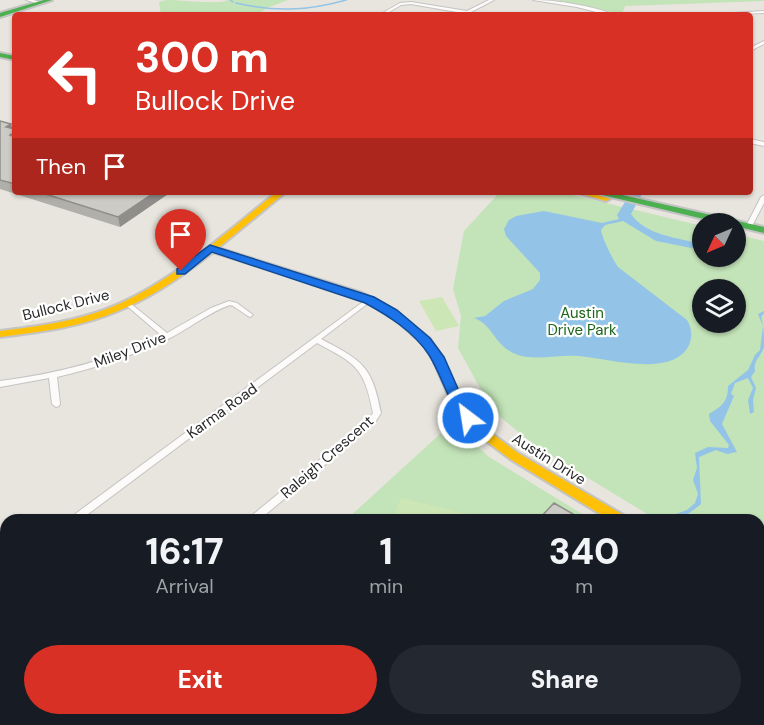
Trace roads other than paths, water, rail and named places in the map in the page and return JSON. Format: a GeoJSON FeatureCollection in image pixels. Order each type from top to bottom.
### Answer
{"type":"FeatureCollection","features":[{"type":"Feature","properties":{"kind":"street"},"geometry":{"type":"LineString","coordinates":[[3,13],[35,1],[49,0]]}},
{"type":"Feature","properties":{"kind":"street"},"geometry":{"type":"LineString","coordinates":[[387,12],[406,3],[466,12],[492,0]]}},
{"type":"Feature","properties":{"kind":"street"},"geometry":{"type":"LineString","coordinates":[[535,0],[602,12]]}},
{"type":"Feature","properties":{"kind":"street","name":"Bullock Drive"},"geometry":{"type":"LineString","coordinates":[[0,334],[65,325],[129,304],[170,280],[278,195]]}},
{"type":"Feature","properties":{"kind":"street"},"geometry":{"type":"LineString","coordinates":[[604,195],[692,219]]}},
{"type":"Feature","properties":{"kind":"street"},"geometry":{"type":"LineString","coordinates":[[749,226],[764,197]]}},
{"type":"Feature","properties":{"kind":"street"},"geometry":{"type":"LineString","coordinates":[[645,206],[764,230]]}},
{"type":"Feature","properties":{"kind":"street"},"geometry":{"type":"LineString","coordinates":[[746,233],[764,237]]}},
{"type":"Feature","properties":{"kind":"street","name":"Austin Drive"},"geometry":{"type":"LineString","coordinates":[[210,248],[369,300],[392,312],[426,341],[437,357],[456,401],[468,418],[486,435],[514,456],[610,514]]}},
{"type":"Feature","properties":{"kind":"street","name":"Karma Road"},"geometry":{"type":"LineString","coordinates":[[82,514],[369,300]]}},
{"type":"Feature","properties":{"kind":"street","name":"Miley Drive"},"geometry":{"type":"LineString","coordinates":[[0,384],[53,377],[119,357],[167,337],[229,303],[235,304],[250,315]]}},
{"type":"Feature","properties":{"kind":"street"},"geometry":{"type":"LineString","coordinates":[[129,304],[167,337]]}},
{"type":"Feature","properties":{"kind":"street","name":"Raleigh Crescent"},"geometry":{"type":"LineString","coordinates":[[261,514],[371,422],[378,412],[372,382],[363,369],[317,340]]}},
{"type":"Feature","properties":{"kind":"street"},"geometry":{"type":"LineString","coordinates":[[53,377],[56,404]]}},
{"type":"Feature","properties":{"kind":"water"},"geometry":{"type":"Polygon","coordinates":[[[629,195],[641,195],[631,214],[637,221],[663,235],[692,242],[692,248],[656,241],[623,221],[605,225],[601,230],[618,267],[687,320],[691,330],[691,340],[679,356],[667,362],[653,364],[578,356],[526,357],[504,347],[486,326],[474,318],[485,316],[504,301],[533,289],[540,280],[540,273],[506,236],[504,229],[509,220],[516,216],[544,211],[602,223],[619,219],[617,215],[629,195]]]}},
{"type":"Feature","properties":{"kind":"water"},"geometry":{"type":"Polygon","coordinates":[[[764,311],[761,317],[763,326],[758,314],[764,311]]]}},
{"type":"Feature","properties":{"kind":"water"},"geometry":{"type":"Polygon","coordinates":[[[763,326],[764,347],[751,377],[756,388],[753,400],[754,412],[750,414],[748,400],[753,388],[748,378],[735,383],[731,394],[734,396],[722,424],[737,452],[727,454],[716,450],[699,457],[701,504],[687,514],[676,514],[687,510],[695,503],[698,494],[693,480],[697,468],[695,453],[708,447],[728,448],[729,445],[710,421],[709,414],[723,403],[727,396],[728,386],[748,370],[760,350],[763,326]]]}},
{"type":"Feature","properties":{"kind":"waterway"},"geometry":{"type":"LineString","coordinates":[[236,3],[264,8],[291,9],[346,0]]}},
{"type":"Feature","properties":{"kind":"park label","name":"Austin Drive Park"},"geometry":{"type":"Point","coordinates":[582,322]}}]}
